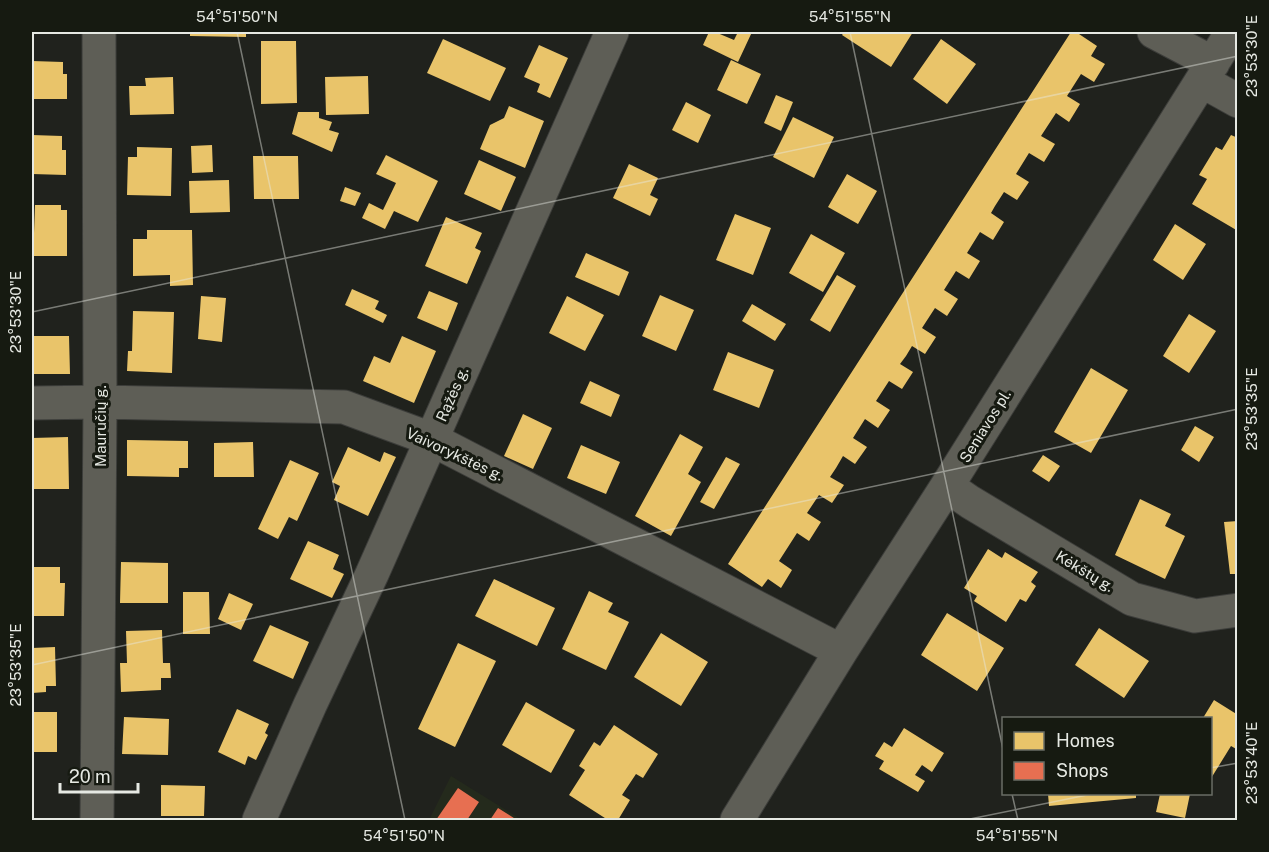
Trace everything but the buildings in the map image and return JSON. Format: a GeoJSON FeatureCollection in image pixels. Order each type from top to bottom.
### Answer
{"type":"FeatureCollection","features":[{"type":"Feature","properties":{"kind":"street","name":"Mauručių g."},"geometry":{"type":"LineString","coordinates":[[97,820],[100,402],[99,32]]}},
{"type":"Feature","properties":{"kind":"street","name":"Rąžės g."},"geometry":{"type":"LineString","coordinates":[[259,820],[372,574],[612,32]]}},
{"type":"Feature","properties":{"kind":"street"},"geometry":{"type":"LineString","coordinates":[[1154,32],[1207,72],[1238,101]]}},
{"type":"Feature","properties":{"kind":"street","name":"Seniavos pl."},"geometry":{"type":"LineString","coordinates":[[737,820],[841,651],[1232,32]]}},
{"type":"Feature","properties":{"kind":"street","name":"Vaivorykštės g."},"geometry":{"type":"LineString","coordinates":[[32,403],[100,402],[344,407],[431,439],[841,651]]}},
{"type":"Feature","properties":{"kind":"street","name":"Kėkštų g."},"geometry":{"type":"LineString","coordinates":[[947,486],[1132,599],[1195,616],[1238,610]]}},
{"type":"Feature","properties":{"kind":"shaded area"},"geometry":{"type":"Polygon","coordinates":[[[451,776],[522,820],[429,820],[451,776]]]}}]}
